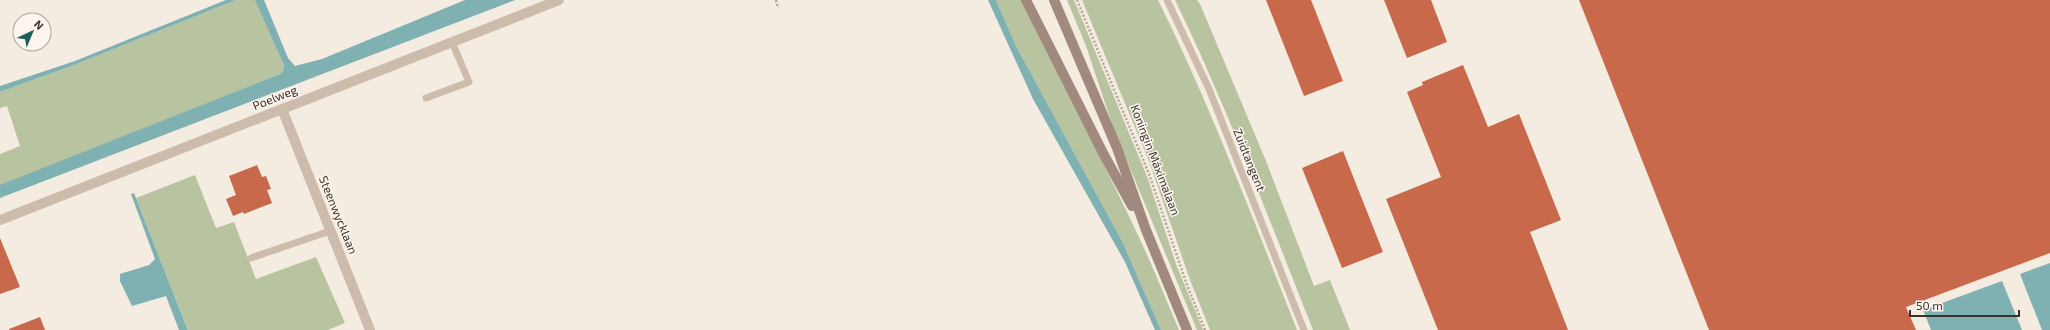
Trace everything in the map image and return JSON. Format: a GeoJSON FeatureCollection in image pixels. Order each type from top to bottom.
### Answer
{"type":"FeatureCollection","features":[{"type":"Feature","properties":{"kind":"main road"},"geometry":{"type":"LineString","coordinates":[[1026,0],[1104,155],[1146,230]]}},
{"type":"Feature","properties":{"kind":"main road"},"geometry":{"type":"LineString","coordinates":[[1054,0],[1117,148],[1146,230],[1187,330]]}},
{"type":"Feature","properties":{"kind":"street","name":"Poelweg"},"geometry":{"type":"LineString","coordinates":[[0,220],[559,0]]}},
{"type":"Feature","properties":{"kind":"street","name":"Steenwycklaan"},"geometry":{"type":"LineString","coordinates":[[282,109],[370,330]]}},
{"type":"Feature","properties":{"kind":"lane","name":"Zuidtangent"},"geometry":{"type":"LineString","coordinates":[[1167,0],[1209,89],[1304,330]]}},
{"type":"Feature","properties":{"kind":"lane"},"geometry":{"type":"LineString","coordinates":[[426,98],[469,82],[452,42]]}},
{"type":"Feature","properties":{"kind":"lane"},"geometry":{"type":"LineString","coordinates":[[251,258],[330,230]]}},
{"type":"Feature","properties":{"kind":"path"},"geometry":{"type":"LineString","coordinates":[[776,0],[778,8]]}},
{"type":"Feature","properties":{"kind":"path","name":"Koningin Máximalaan"},"geometry":{"type":"LineString","coordinates":[[1077,0],[1149,174],[1187,285],[1205,330]]}},
{"type":"Feature","properties":{"kind":"green space"},"geometry":{"type":"Polygon","coordinates":[[[236,0],[256,0],[284,65],[283,71],[280,74],[0,186],[0,154],[20,146],[7,106],[0,108],[0,92],[74,65],[236,0]]]}},
{"type":"Feature","properties":{"kind":"green space"},"geometry":{"type":"Polygon","coordinates":[[[996,0],[1023,0],[1128,215],[1179,330],[1161,330],[1122,241],[1016,46],[996,0]]]}},
{"type":"Feature","properties":{"kind":"green space"},"geometry":{"type":"Polygon","coordinates":[[[1067,0],[1074,0],[1148,179],[1176,264],[1203,330],[1197,330],[1113,127],[1086,46],[1067,0]]]}},
{"type":"Feature","properties":{"kind":"green space"},"geometry":{"type":"Polygon","coordinates":[[[1082,0],[1158,0],[1214,122],[1297,330],[1210,330],[1190,280],[1149,161],[1082,0]]]}},
{"type":"Feature","properties":{"kind":"green space"},"geometry":{"type":"Polygon","coordinates":[[[1175,0],[1197,0],[1200,4],[1266,161],[1314,286],[1330,280],[1350,330],[1313,330],[1230,122],[1175,0]]]}},
{"type":"Feature","properties":{"kind":"green space"},"geometry":{"type":"Polygon","coordinates":[[[195,175],[216,228],[234,222],[256,279],[316,257],[345,323],[328,330],[188,330],[136,198],[195,175]]]}},
{"type":"Feature","properties":{"kind":"water"},"geometry":{"type":"Polygon","coordinates":[[[226,0],[236,0],[74,65],[0,92],[0,86],[75,61],[226,0]]]}},
{"type":"Feature","properties":{"kind":"water"},"geometry":{"type":"Polygon","coordinates":[[[255,0],[264,0],[288,58],[295,66],[322,59],[465,0],[515,0],[0,198],[0,185],[280,74],[283,71],[284,65],[255,0]]]}},
{"type":"Feature","properties":{"kind":"water"},"geometry":{"type":"Polygon","coordinates":[[[988,0],[996,0],[1016,46],[1122,241],[1161,330],[1155,330],[1125,262],[1033,99],[988,0]]]}},
{"type":"Feature","properties":{"kind":"water"},"geometry":{"type":"Polygon","coordinates":[[[134,193],[188,330],[179,330],[166,296],[132,306],[120,281],[120,274],[149,265],[155,259],[131,194],[134,193]]]}},
{"type":"Feature","properties":{"kind":"water"},"geometry":{"type":"Polygon","coordinates":[[[2050,263],[2050,330],[2042,330],[2020,274],[2050,263]]]}},
{"type":"Feature","properties":{"kind":"water"},"geometry":{"type":"Polygon","coordinates":[[[2002,281],[2022,330],[1931,330],[1923,310],[2002,281]]]}},
{"type":"Feature","properties":{"kind":"building"},"geometry":{"type":"Polygon","coordinates":[[[1266,0],[1311,0],[1343,81],[1304,96],[1266,0]]]}},
{"type":"Feature","properties":{"kind":"building"},"geometry":{"type":"Polygon","coordinates":[[[1384,0],[1431,0],[1447,42],[1407,58],[1384,0]]]}},
{"type":"Feature","properties":{"kind":"building"},"geometry":{"type":"Polygon","coordinates":[[[1579,0],[2050,0],[2050,253],[1906,307],[1916,330],[1709,330],[1579,0]]]}},
{"type":"Feature","properties":{"kind":"building"},"geometry":{"type":"Polygon","coordinates":[[[1463,65],[1488,127],[1519,114],[1561,220],[1530,232],[1568,330],[1438,330],[1386,199],[1441,177],[1407,92],[1423,85],[1422,82],[1463,65]]]}},
{"type":"Feature","properties":{"kind":"building"},"geometry":{"type":"Polygon","coordinates":[[[1343,151],[1383,252],[1342,268],[1302,168],[1343,151]]]}},
{"type":"Feature","properties":{"kind":"building"},"geometry":{"type":"Polygon","coordinates":[[[257,165],[262,177],[266,176],[271,189],[267,190],[272,203],[244,214],[243,212],[233,216],[226,199],[236,195],[229,176],[257,165]]]}},
{"type":"Feature","properties":{"kind":"building"},"geometry":{"type":"Polygon","coordinates":[[[0,238],[20,287],[0,294],[0,238]]]}},
{"type":"Feature","properties":{"kind":"building"},"geometry":{"type":"Polygon","coordinates":[[[40,317],[45,330],[9,330],[9,329],[40,317]]]}}]}
